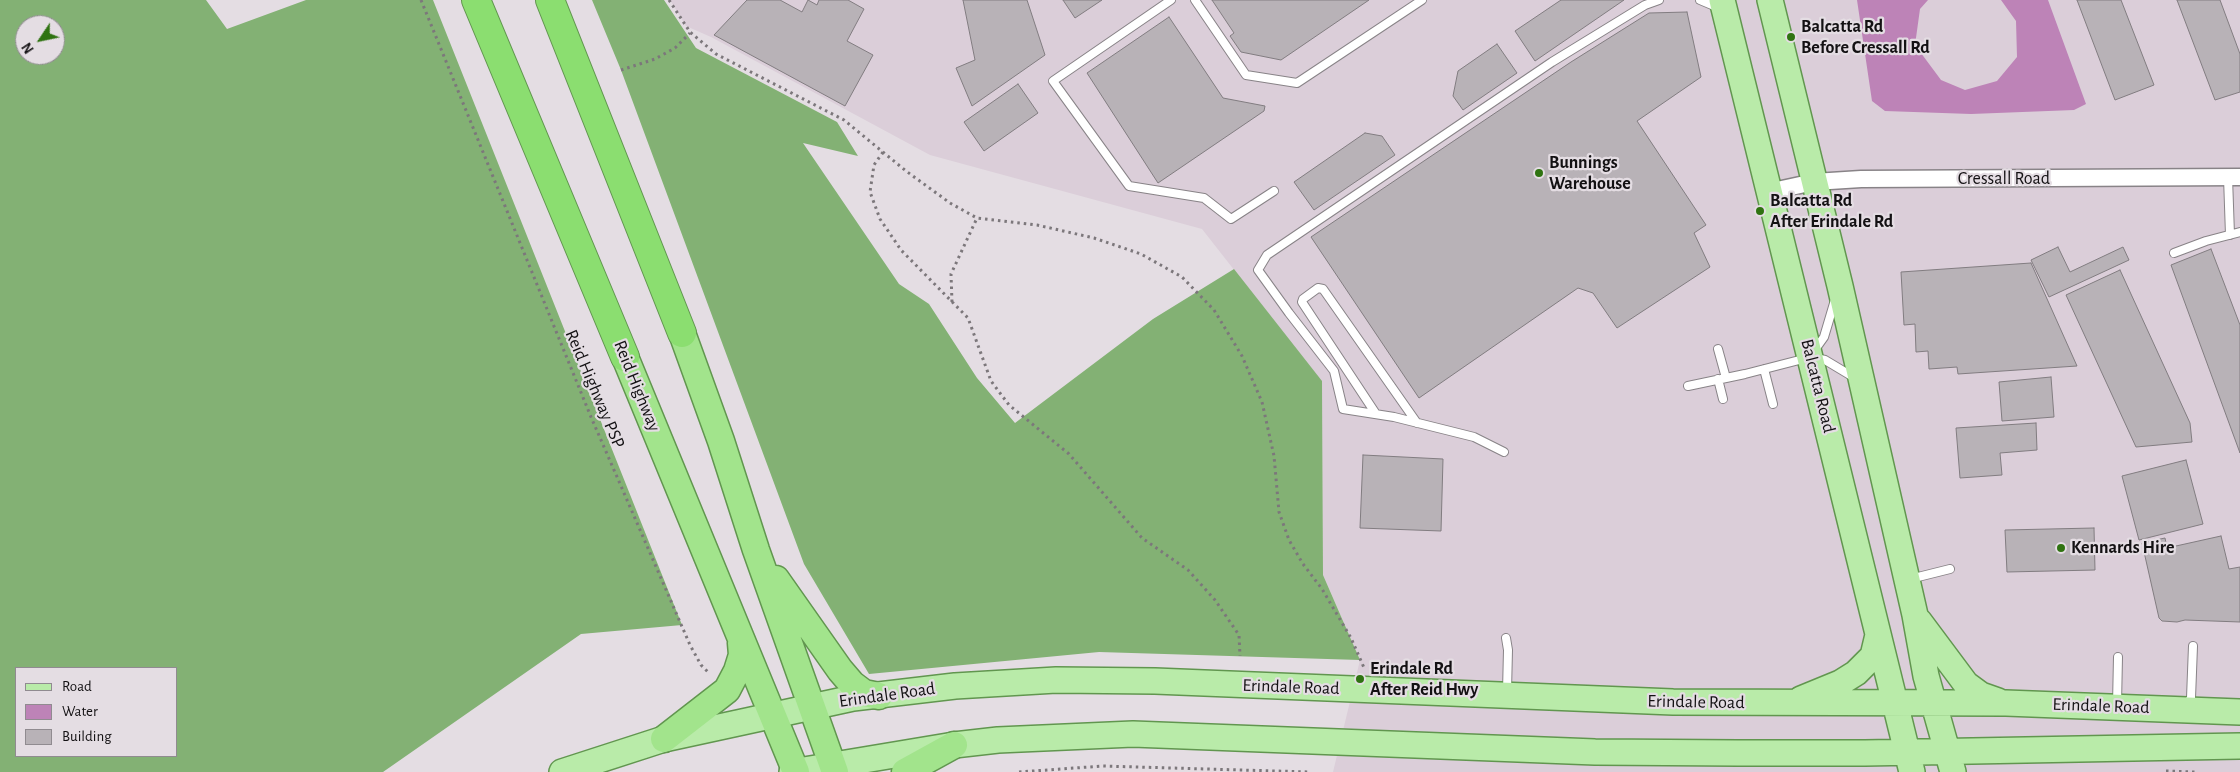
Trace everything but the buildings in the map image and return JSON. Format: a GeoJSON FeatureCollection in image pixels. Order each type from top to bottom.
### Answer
{"type":"FeatureCollection","features":[{"type":"Feature","properties":{"kind":"highway","name":"Reid Highway"},"geometry":{"type":"LineString","coordinates":[[476,0],[626,357],[741,643],[773,716],[794,772]]}},
{"type":"Feature","properties":{"kind":"highway"},"geometry":{"type":"LineString","coordinates":[[550,0],[682,333],[721,441],[756,550],[834,768]]}},
{"type":"Feature","properties":{"kind":"highway"},"geometry":{"type":"LineString","coordinates":[[756,550],[840,670],[852,684],[864,693],[879,696]]}},
{"type":"Feature","properties":{"kind":"highway"},"geometry":{"type":"LineString","coordinates":[[664,739],[727,690],[737,671],[742,655],[741,643]]}},
{"type":"Feature","properties":{"kind":"highway"},"geometry":{"type":"LineString","coordinates":[[906,772],[954,745]]}},
{"type":"Feature","properties":{"kind":"main road"},"geometry":{"type":"LineString","coordinates":[[1770,0],[1840,286],[1915,615],[1926,676],[1951,761]]}},
{"type":"Feature","properties":{"kind":"main road","name":"Balcatta Road"},"geometry":{"type":"LineString","coordinates":[[1723,4],[1910,762]]}},
{"type":"Feature","properties":{"kind":"main road"},"geometry":{"type":"LineString","coordinates":[[1915,615],[1966,684],[1981,695],[2006,703]]}},
{"type":"Feature","properties":{"kind":"main road"},"geometry":{"type":"LineString","coordinates":[[1792,703],[1840,683],[1856,673],[1873,656],[1878,635]]}},
{"type":"Feature","properties":{"kind":"main road","name":"Erindale Road"},"geometry":{"type":"LineString","coordinates":[[562,772],[664,739],[853,698],[955,686],[1056,680],[1155,682],[1673,702],[2006,703],[2240,712]]}},
{"type":"Feature","properties":{"kind":"main road"},"geometry":{"type":"LineString","coordinates":[[794,772],[834,768],[954,745],[998,740],[1133,734],[1595,752],[1757,753],[1910,762],[2240,746]]}},
{"type":"Feature","properties":{"kind":"street","name":"Cressall Road"},"geometry":{"type":"LineString","coordinates":[[1768,192],[1814,182],[1861,179],[2234,177]]}},
{"type":"Feature","properties":{"kind":"lane"},"geometry":{"type":"LineString","coordinates":[[1171,0],[1053,81],[1129,186],[1204,198],[1232,219],[1274,191]]}},
{"type":"Feature","properties":{"kind":"lane"},"geometry":{"type":"LineString","coordinates":[[1195,0],[1246,74],[1298,83],[1422,0]]}},
{"type":"Feature","properties":{"kind":"lane"},"geometry":{"type":"LineString","coordinates":[[1504,452],[1474,437],[1376,414],[1343,409],[1334,371],[1289,314],[1258,270],[1267,255],[1552,62],[1644,5],[1658,0]]}},
{"type":"Feature","properties":{"kind":"lane"},"geometry":{"type":"LineString","coordinates":[[1700,0],[1723,4]]}},
{"type":"Feature","properties":{"kind":"lane"},"geometry":{"type":"LineString","coordinates":[[2230,235],[2234,177]]}},
{"type":"Feature","properties":{"kind":"lane"},"geometry":{"type":"LineString","coordinates":[[2174,253],[2240,232]]}},
{"type":"Feature","properties":{"kind":"lane"},"geometry":{"type":"LineString","coordinates":[[1811,357],[1824,337],[1840,286]]}},
{"type":"Feature","properties":{"kind":"lane"},"geometry":{"type":"LineString","coordinates":[[1376,414],[1302,302],[1303,299],[1318,288],[1323,289],[1417,423]]}},
{"type":"Feature","properties":{"kind":"lane"},"geometry":{"type":"LineString","coordinates":[[1718,349],[1723,399]]}},
{"type":"Feature","properties":{"kind":"lane"},"geometry":{"type":"LineString","coordinates":[[1688,386],[1811,357],[1825,360],[1862,382]]}},
{"type":"Feature","properties":{"kind":"lane"},"geometry":{"type":"LineString","coordinates":[[1764,369],[1773,404]]}},
{"type":"Feature","properties":{"kind":"lane"},"geometry":{"type":"LineString","coordinates":[[1907,580],[1950,569]]}},
{"type":"Feature","properties":{"kind":"lane"},"geometry":{"type":"LineString","coordinates":[[1506,638],[1508,650],[1507,696]]}},
{"type":"Feature","properties":{"kind":"lane"},"geometry":{"type":"LineString","coordinates":[[2179,710],[2191,698],[2192,646]]}},
{"type":"Feature","properties":{"kind":"lane"},"geometry":{"type":"LineString","coordinates":[[2117,706],[2118,657]]}},
{"type":"Feature","properties":{"kind":"path","name":"Reid Highway PSP"},"geometry":{"type":"LineString","coordinates":[[421,0],[591,417],[690,645],[701,665],[727,690]]}},
{"type":"Feature","properties":{"kind":"path"},"geometry":{"type":"LineString","coordinates":[[669,0],[690,32],[716,54],[844,120],[950,203],[977,218],[1036,225],[1085,236],[1141,254],[1182,277],[1214,310],[1242,356],[1262,402],[1274,456],[1279,512],[1289,540],[1303,564],[1322,589],[1364,664]]}},
{"type":"Feature","properties":{"kind":"path"},"geometry":{"type":"LineString","coordinates":[[621,70],[655,59],[675,48],[690,32]]}},
{"type":"Feature","properties":{"kind":"path"},"geometry":{"type":"LineString","coordinates":[[883,152],[874,165],[870,192],[880,219],[901,250],[968,318],[991,381],[1009,405],[1069,454],[1142,538],[1188,570],[1215,600],[1239,635],[1240,656]]}},
{"type":"Feature","properties":{"kind":"path"},"geometry":{"type":"LineString","coordinates":[[952,302],[951,274],[977,218]]}},
{"type":"Feature","properties":{"kind":"path"},"geometry":{"type":"LineString","coordinates":[[1019,772],[1104,766],[1310,772]]}},
{"type":"Feature","properties":{"kind":"shaded area"},"geometry":{"type":"Polygon","coordinates":[[[670,0],[2240,0],[2240,772],[1333,772],[1360,660],[1323,575],[1322,382],[1202,229],[930,155],[711,37],[686,26],[670,0]]]}},
{"type":"Feature","properties":{"kind":"green space"},"geometry":{"type":"Polygon","coordinates":[[[0,0],[206,0],[227,29],[306,0],[433,0],[682,625],[581,634],[383,772],[0,772],[0,0]]]}},
{"type":"Feature","properties":{"kind":"green space"},"geometry":{"type":"Polygon","coordinates":[[[592,0],[664,0],[696,48],[837,122],[858,156],[803,143],[899,284],[929,304],[977,378],[1015,423],[1153,319],[1234,269],[1322,381],[1323,575],[1360,660],[1099,652],[869,674],[804,564],[621,70],[592,0]]]}},
{"type":"Feature","properties":{"kind":"water"},"geometry":{"type":"Polygon","coordinates":[[[1857,0],[1928,0],[1920,9],[1915,45],[1941,80],[1965,90],[1997,81],[2017,57],[2016,21],[2001,0],[2048,0],[2086,104],[2074,110],[1971,114],[1885,111],[1872,101],[1857,0]]]}},
{"type":"Feature","properties":{"kind":"place","name":"Balcatta Rd Before Cressall Rd"},"geometry":{"type":"Point","coordinates":[1791,37]}},
{"type":"Feature","properties":{"kind":"place","name":"Bunnings Warehouse"},"geometry":{"type":"Point","coordinates":[1539,173]}},
{"type":"Feature","properties":{"kind":"place","name":"Balcatta Rd After Erindale Rd"},"geometry":{"type":"Point","coordinates":[1760,211]}},
{"type":"Feature","properties":{"kind":"place","name":"Kennards Hire"},"geometry":{"type":"Point","coordinates":[2061,548]}},
{"type":"Feature","properties":{"kind":"place","name":"Erindale Rd After Reid Hwy"},"geometry":{"type":"Point","coordinates":[1360,679]}}]}
